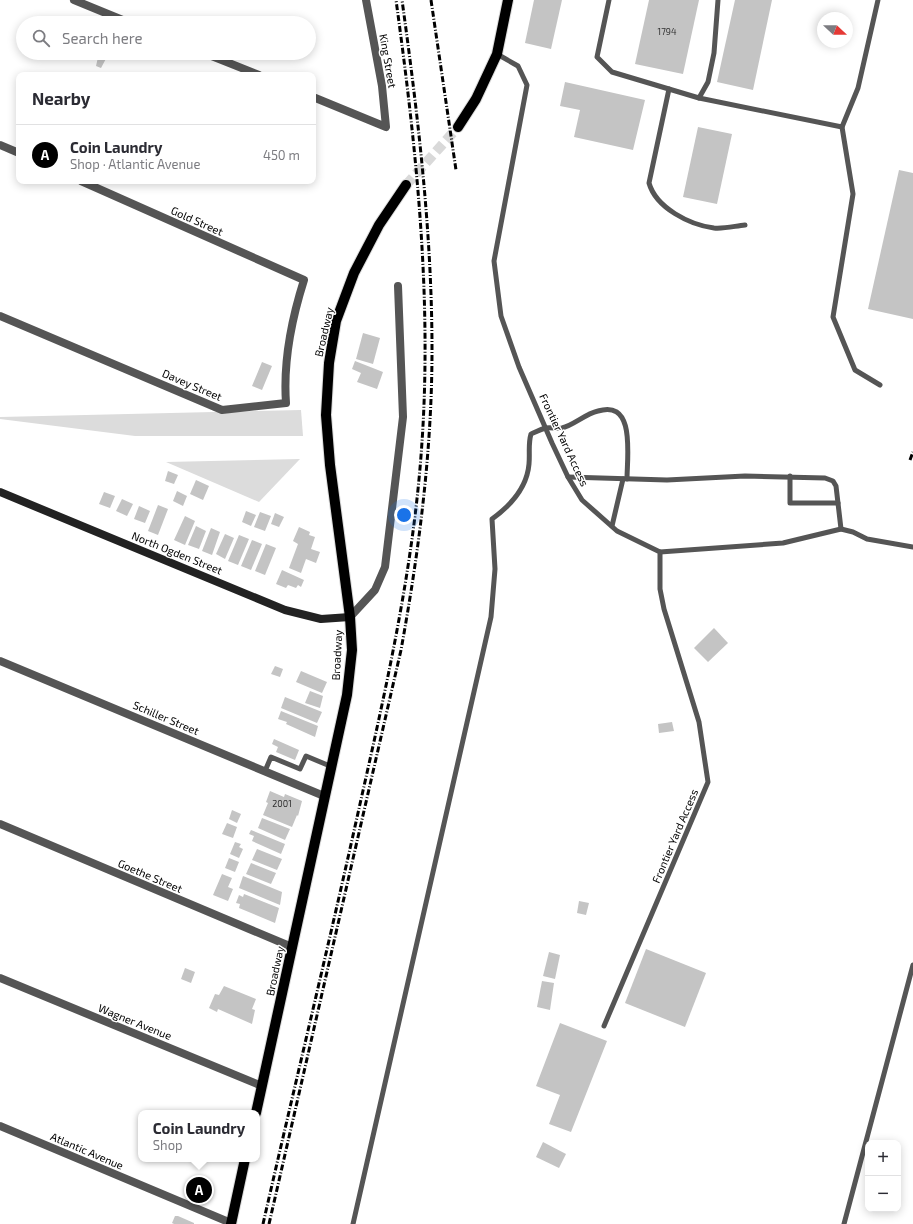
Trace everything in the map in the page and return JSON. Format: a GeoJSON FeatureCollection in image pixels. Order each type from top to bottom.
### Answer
{"type":"FeatureCollection","features":[{"type":"Feature","properties":{"kind":"main road"},"geometry":{"type":"LineString","coordinates":[[458,126],[476,99],[497,54],[508,0]]}},
{"type":"Feature","properties":{"kind":"main road","name":"Broadway"},"geometry":{"type":"LineString","coordinates":[[257,1110],[346,695],[352,650],[350,617],[330,464],[326,415],[329,363],[336,321],[354,273],[379,225],[406,185]]}},
{"type":"Feature","properties":{"kind":"main road"},"geometry":{"type":"LineString","coordinates":[[231,1223],[244,1162]]}},
{"type":"Feature","properties":{"kind":"street"},"geometry":{"type":"LineString","coordinates":[[74,0],[113,16]]}},
{"type":"Feature","properties":{"kind":"street","name":"King Street"},"geometry":{"type":"LineString","coordinates":[[316,98],[386,127],[382,86],[366,0]]}},
{"type":"Feature","properties":{"kind":"street"},"geometry":{"type":"LineString","coordinates":[[221,60],[251,72]]}},
{"type":"Feature","properties":{"kind":"street"},"geometry":{"type":"LineString","coordinates":[[0,145],[16,152]]}},
{"type":"Feature","properties":{"kind":"street","name":"Gold Street"},"geometry":{"type":"LineString","coordinates":[[88,184],[304,280]]}},
{"type":"Feature","properties":{"kind":"street","name":"Davey Street"},"geometry":{"type":"LineString","coordinates":[[0,316],[222,410],[286,404],[286,365],[289,336],[295,308],[304,280]]}},
{"type":"Feature","properties":{"kind":"street"},"geometry":{"type":"LineString","coordinates":[[350,617],[375,590],[385,567],[403,418],[398,286]]}},
{"type":"Feature","properties":{"kind":"street","name":"North Ogden Street"},"geometry":{"type":"LineString","coordinates":[[0,492],[285,610],[321,619],[350,617]]}},
{"type":"Feature","properties":{"kind":"street","name":"Schiller Street"},"geometry":{"type":"LineString","coordinates":[[0,661],[324,796]]}},
{"type":"Feature","properties":{"kind":"street","name":"Goethe Street"},"geometry":{"type":"LineString","coordinates":[[0,824],[292,947]]}},
{"type":"Feature","properties":{"kind":"street","name":"Wagner Avenue"},"geometry":{"type":"LineString","coordinates":[[0,978],[262,1086]]}},
{"type":"Feature","properties":{"kind":"street","name":"Atlantic Avenue"},"geometry":{"type":"LineString","coordinates":[[0,1126],[231,1223]]}},
{"type":"Feature","properties":{"kind":"lane"},"geometry":{"type":"LineString","coordinates":[[609,0],[597,57],[612,72],[699,98],[842,127]]}},
{"type":"Feature","properties":{"kind":"lane"},"geometry":{"type":"LineString","coordinates":[[699,98],[708,82],[714,53],[718,0]]}},
{"type":"Feature","properties":{"kind":"lane"},"geometry":{"type":"LineString","coordinates":[[878,0],[858,88],[842,127],[853,194],[834,318],[855,370],[880,385]]}},
{"type":"Feature","properties":{"kind":"lane","name":"Frontier Yard Access"},"geometry":{"type":"LineString","coordinates":[[497,54],[518,66],[526,85],[494,261],[501,316],[519,367],[568,476],[582,500],[617,531],[660,552],[660,589],[664,609],[699,722],[708,782],[604,1026]]}},
{"type":"Feature","properties":{"kind":"lane"},"geometry":{"type":"LineString","coordinates":[[669,89],[649,183],[651,191],[672,211],[703,226],[717,228],[745,225]]}},
{"type":"Feature","properties":{"kind":"lane"},"geometry":{"type":"LineString","coordinates":[[353,1224],[491,617],[495,569],[492,519],[508,507],[523,486],[529,465],[528,443],[531,434],[546,428],[562,428],[597,411],[605,409],[619,413],[625,421],[627,436],[625,479],[612,526]]}},
{"type":"Feature","properties":{"kind":"lane"},"geometry":{"type":"LineString","coordinates":[[568,476],[667,480],[745,476],[825,478],[833,481],[838,493],[841,529]]}},
{"type":"Feature","properties":{"kind":"lane"},"geometry":{"type":"LineString","coordinates":[[790,476],[790,503],[838,504]]}},
{"type":"Feature","properties":{"kind":"lane"},"geometry":{"type":"LineString","coordinates":[[660,552],[783,544],[841,529],[853,532],[867,539],[913,546]]}},
{"type":"Feature","properties":{"kind":"lane"},"geometry":{"type":"LineString","coordinates":[[266,771],[271,757],[300,769],[306,756],[330,766]]}},
{"type":"Feature","properties":{"kind":"lane"},"geometry":{"type":"LineString","coordinates":[[844,1224],[913,965]]}},
{"type":"Feature","properties":{"kind":"shaded area"},"geometry":{"type":"Polygon","coordinates":[[[301,410],[303,436],[135,436],[0,419],[0,417],[301,410]]]}},
{"type":"Feature","properties":{"kind":"shaded area"},"geometry":{"type":"Polygon","coordinates":[[[300,459],[259,502],[166,462],[300,459]]]}},
{"type":"Feature","properties":{"kind":"building"},"geometry":{"type":"Polygon","coordinates":[[[534,0],[562,0],[551,49],[525,43],[534,0]]]}},
{"type":"Feature","properties":{"kind":"building"},"geometry":{"type":"Polygon","coordinates":[[[649,0],[699,0],[683,74],[635,64],[649,0]]]}},
{"type":"Feature","properties":{"kind":"building"},"geometry":{"type":"Polygon","coordinates":[[[735,0],[772,0],[753,90],[717,82],[735,0]]]}},
{"type":"Feature","properties":{"kind":"building"},"geometry":{"type":"Polygon","coordinates":[[[97,60],[105,60],[101,68],[96,66],[97,60]]]}},
{"type":"Feature","properties":{"kind":"building"},"geometry":{"type":"Polygon","coordinates":[[[565,82],[645,100],[633,150],[574,137],[580,110],[560,106],[565,82]]]}},
{"type":"Feature","properties":{"kind":"building"},"geometry":{"type":"Polygon","coordinates":[[[698,127],[732,134],[717,204],[683,197],[698,127]]]}},
{"type":"Feature","properties":{"kind":"building"},"geometry":{"type":"Polygon","coordinates":[[[899,170],[913,173],[913,319],[868,309],[899,170]]]}},
{"type":"Feature","properties":{"kind":"building"},"geometry":{"type":"Polygon","coordinates":[[[363,333],[380,338],[373,364],[356,359],[363,333]]]}},
{"type":"Feature","properties":{"kind":"building"},"geometry":{"type":"Polygon","coordinates":[[[355,361],[383,372],[377,389],[357,382],[361,373],[352,369],[355,361]]]}},
{"type":"Feature","properties":{"kind":"building"},"geometry":{"type":"Polygon","coordinates":[[[262,362],[272,366],[262,390],[252,386],[262,362]]]}},
{"type":"Feature","properties":{"kind":"building"},"geometry":{"type":"Polygon","coordinates":[[[168,471],[178,475],[174,484],[165,481],[168,471]]]}},
{"type":"Feature","properties":{"kind":"building"},"geometry":{"type":"Polygon","coordinates":[[[196,480],[209,486],[203,500],[190,494],[196,480]]]}},
{"type":"Feature","properties":{"kind":"building"},"geometry":{"type":"Polygon","coordinates":[[[177,491],[187,496],[183,506],[173,501],[177,491]]]}},
{"type":"Feature","properties":{"kind":"building"},"geometry":{"type":"Polygon","coordinates":[[[104,492],[115,496],[110,508],[99,504],[104,492]]]}},
{"type":"Feature","properties":{"kind":"building"},"geometry":{"type":"Polygon","coordinates":[[[122,499],[133,504],[127,516],[116,511],[122,499]]]}},
{"type":"Feature","properties":{"kind":"building"},"geometry":{"type":"Polygon","coordinates":[[[158,505],[168,509],[158,535],[148,531],[158,505]]]}},
{"type":"Feature","properties":{"kind":"building"},"geometry":{"type":"Polygon","coordinates":[[[139,506],[150,511],[145,523],[134,519],[139,506]]]}},
{"type":"Feature","properties":{"kind":"building"},"geometry":{"type":"Polygon","coordinates":[[[246,511],[256,515],[251,526],[242,522],[246,511]]]}},
{"type":"Feature","properties":{"kind":"building"},"geometry":{"type":"Polygon","coordinates":[[[260,512],[271,516],[265,531],[254,527],[260,512]]]}},
{"type":"Feature","properties":{"kind":"building"},"geometry":{"type":"Polygon","coordinates":[[[275,513],[284,517],[279,527],[271,524],[275,513]]]}},
{"type":"Feature","properties":{"kind":"building"},"geometry":{"type":"Polygon","coordinates":[[[185,516],[195,521],[185,545],[174,540],[185,516]]]}},
{"type":"Feature","properties":{"kind":"building"},"geometry":{"type":"Polygon","coordinates":[[[196,526],[206,531],[199,549],[188,545],[196,526]]]}},
{"type":"Feature","properties":{"kind":"building"},"geometry":{"type":"Polygon","coordinates":[[[299,527],[310,532],[309,535],[315,537],[311,549],[320,552],[316,563],[306,559],[301,573],[289,568],[298,544],[293,541],[299,527]]]}},
{"type":"Feature","properties":{"kind":"building"},"geometry":{"type":"Polygon","coordinates":[[[211,528],[220,532],[212,555],[202,551],[211,528]]]}},
{"type":"Feature","properties":{"kind":"building"},"geometry":{"type":"Polygon","coordinates":[[[225,534],[234,538],[225,559],[216,554],[225,534]]]}},
{"type":"Feature","properties":{"kind":"building"},"geometry":{"type":"Polygon","coordinates":[[[239,535],[249,539],[238,565],[228,561],[239,535]]]}},
{"type":"Feature","properties":{"kind":"building"},"geometry":{"type":"Polygon","coordinates":[[[252,540],[262,544],[251,570],[241,566],[252,540]]]}},
{"type":"Feature","properties":{"kind":"building"},"geometry":{"type":"Polygon","coordinates":[[[266,544],[276,548],[265,575],[255,571],[266,544]]]}},
{"type":"Feature","properties":{"kind":"building"},"geometry":{"type":"Polygon","coordinates":[[[282,570],[304,580],[301,587],[298,585],[296,588],[288,585],[286,588],[276,584],[282,570]]]}},
{"type":"Feature","properties":{"kind":"building"},"geometry":{"type":"Polygon","coordinates":[[[714,628],[728,643],[708,662],[694,648],[714,628]]]}},
{"type":"Feature","properties":{"kind":"building"},"geometry":{"type":"Polygon","coordinates":[[[275,666],[283,669],[280,677],[271,674],[275,666]]]}},
{"type":"Feature","properties":{"kind":"building"},"geometry":{"type":"Polygon","coordinates":[[[301,671],[327,682],[322,693],[296,682],[301,671]]]}},
{"type":"Feature","properties":{"kind":"building"},"geometry":{"type":"Polygon","coordinates":[[[310,691],[323,696],[320,708],[305,703],[310,691]]]}},
{"type":"Feature","properties":{"kind":"building"},"geometry":{"type":"Polygon","coordinates":[[[285,697],[322,712],[317,723],[281,708],[285,697]]]}},
{"type":"Feature","properties":{"kind":"building"},"geometry":{"type":"Polygon","coordinates":[[[281,711],[318,726],[315,737],[286,724],[287,722],[278,719],[281,711]]]}},
{"type":"Feature","properties":{"kind":"building"},"geometry":{"type":"Polygon","coordinates":[[[672,722],[674,731],[659,733],[658,724],[672,722]]]}},
{"type":"Feature","properties":{"kind":"building"},"geometry":{"type":"Polygon","coordinates":[[[274,739],[299,750],[295,760],[276,752],[278,747],[272,744],[274,739]]]}},
{"type":"Feature","properties":{"kind":"building"},"geometry":{"type":"Polygon","coordinates":[[[270,791],[284,797],[285,794],[302,801],[298,816],[297,815],[292,827],[263,815],[268,803],[266,802],[270,791]]]}},
{"type":"Feature","properties":{"kind":"building"},"geometry":{"type":"Polygon","coordinates":[[[232,810],[241,814],[237,823],[229,819],[232,810]]]}},
{"type":"Feature","properties":{"kind":"building"},"geometry":{"type":"Polygon","coordinates":[[[262,818],[290,829],[285,840],[258,828],[262,818]]]}},
{"type":"Feature","properties":{"kind":"building"},"geometry":{"type":"Polygon","coordinates":[[[227,823],[237,827],[233,838],[222,834],[227,823]]]}},
{"type":"Feature","properties":{"kind":"building"},"geometry":{"type":"Polygon","coordinates":[[[251,830],[285,844],[281,854],[252,841],[254,836],[249,834],[251,830]]]}},
{"type":"Feature","properties":{"kind":"building"},"geometry":{"type":"Polygon","coordinates":[[[235,842],[241,844],[239,847],[243,849],[239,858],[230,854],[235,842]]]}},
{"type":"Feature","properties":{"kind":"building"},"geometry":{"type":"Polygon","coordinates":[[[257,849],[282,859],[277,870],[252,860],[257,849]]]}},
{"type":"Feature","properties":{"kind":"building"},"geometry":{"type":"Polygon","coordinates":[[[229,858],[239,862],[235,872],[225,868],[229,858]]]}},
{"type":"Feature","properties":{"kind":"building"},"geometry":{"type":"Polygon","coordinates":[[[251,863],[276,873],[271,884],[246,874],[251,863]]]}},
{"type":"Feature","properties":{"kind":"building"},"geometry":{"type":"Polygon","coordinates":[[[222,874],[232,878],[228,887],[233,889],[228,901],[213,895],[222,874]]]}},
{"type":"Feature","properties":{"kind":"building"},"geometry":{"type":"Polygon","coordinates":[[[243,876],[282,892],[280,905],[239,888],[243,876]]]}},
{"type":"Feature","properties":{"kind":"building"},"geometry":{"type":"Polygon","coordinates":[[[244,894],[279,908],[275,923],[239,908],[240,904],[236,903],[239,895],[243,897],[244,894]]]}},
{"type":"Feature","properties":{"kind":"building"},"geometry":{"type":"Polygon","coordinates":[[[579,901],[589,903],[586,915],[577,913],[579,901]]]}},
{"type":"Feature","properties":{"kind":"building"},"geometry":{"type":"Polygon","coordinates":[[[646,949],[706,973],[685,1027],[625,1003],[646,949]]]}},
{"type":"Feature","properties":{"kind":"building"},"geometry":{"type":"Polygon","coordinates":[[[549,952],[560,955],[555,979],[543,976],[549,952]]]}},
{"type":"Feature","properties":{"kind":"building"},"geometry":{"type":"Polygon","coordinates":[[[185,968],[195,972],[191,983],[181,979],[185,968]]]}},
{"type":"Feature","properties":{"kind":"building"},"geometry":{"type":"Polygon","coordinates":[[[542,981],[554,983],[550,1010],[537,1007],[542,981]]]}},
{"type":"Feature","properties":{"kind":"building"},"geometry":{"type":"Polygon","coordinates":[[[224,986],[256,999],[252,1009],[255,1010],[252,1024],[218,1009],[217,1012],[209,1008],[215,994],[219,995],[224,986]]]}},
{"type":"Feature","properties":{"kind":"building"},"geometry":{"type":"Polygon","coordinates":[[[560,1023],[607,1041],[571,1132],[549,1124],[560,1095],[536,1086],[560,1023]]]}},
{"type":"Feature","properties":{"kind":"building"},"geometry":{"type":"Polygon","coordinates":[[[543,1142],[566,1154],[559,1168],[536,1157],[543,1142]]]}},
{"type":"Feature","properties":{"kind":"building"},"geometry":{"type":"Polygon","coordinates":[[[191,1179],[213,1189],[208,1201],[186,1191],[191,1179]]]}},
{"type":"Feature","properties":{"kind":"building"},"geometry":{"type":"Polygon","coordinates":[[[175,1216],[194,1224],[174,1224],[172,1223],[175,1216]]]}},
{"type":"Feature","properties":{"kind":"tunnel"},"geometry":{"type":"LineString","coordinates":[[406,185],[458,127]]}},
{"type":"Feature","properties":{"kind":"railway"},"geometry":{"type":"LineString","coordinates":[[263,1224],[380,714],[406,579],[418,488],[425,387],[423,276],[416,165],[396,0]]}},
{"type":"Feature","properties":{"kind":"railway"},"geometry":{"type":"LineString","coordinates":[[269,1224],[401,650],[419,538],[430,426],[432,350],[430,262],[419,131],[402,0]]}},
{"type":"Feature","properties":{"kind":"railway"},"geometry":{"type":"LineString","coordinates":[[431,0],[456,170]]}},
{"type":"Feature","properties":{"kind":"railway"},"geometry":{"type":"LineString","coordinates":[[910,460],[913,452]]}},
{"type":"Feature","properties":{"kind":"place","name":"Coin Laundry"},"geometry":{"type":"Point","coordinates":[199,1190]}}]}
